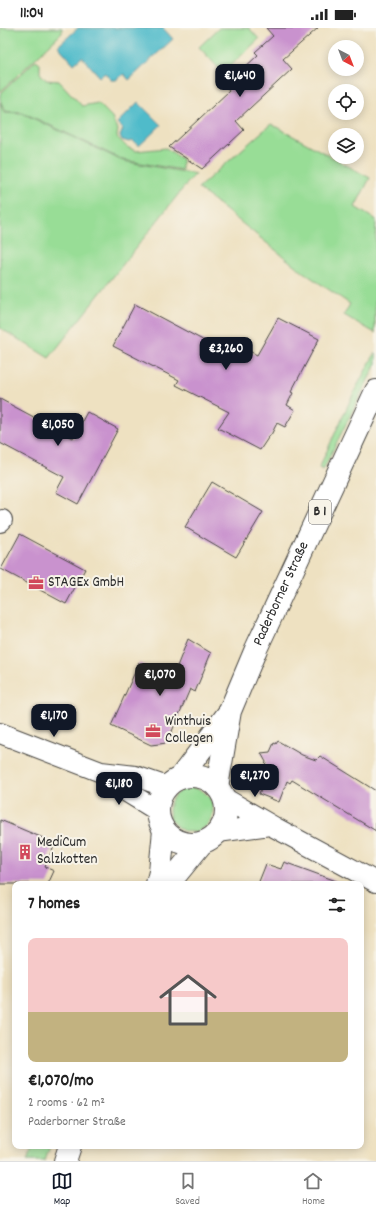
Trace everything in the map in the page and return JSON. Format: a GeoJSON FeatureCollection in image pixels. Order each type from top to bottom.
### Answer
{"type":"FeatureCollection","features":[{"type":"Feature","properties":{"kind":"main road","name":"Paderborner Straße"},"geometry":{"type":"LineString","coordinates":[[158,881],[160,872],[161,821],[158,802],[162,794],[174,782],[230,711],[256,649],[376,391]]}},
{"type":"Feature","properties":{"kind":"main road","name":"Paderborner Straße"},"geometry":{"type":"LineString","coordinates":[[172,881],[223,824],[226,806],[220,792],[230,711]]}},
{"type":"Feature","properties":{"kind":"main road"},"geometry":{"type":"LineString","coordinates":[[174,782],[190,776],[200,777],[209,781],[220,792]]}},
{"type":"Feature","properties":{"kind":"main road"},"geometry":{"type":"LineString","coordinates":[[161,821],[172,838],[181,843],[192,844],[210,837]]}},
{"type":"Feature","properties":{"kind":"main road"},"geometry":{"type":"LineString","coordinates":[[65,1161],[69,1149]]}},
{"type":"Feature","properties":{"kind":"street"},"geometry":{"type":"LineString","coordinates":[[0,734],[101,772],[174,782]]}},
{"type":"Feature","properties":{"kind":"street"},"geometry":{"type":"LineString","coordinates":[[101,772],[161,821]]}},
{"type":"Feature","properties":{"kind":"street"},"geometry":{"type":"LineString","coordinates":[[220,792],[270,825],[376,882]]}},
{"type":"Feature","properties":{"kind":"street"},"geometry":{"type":"LineString","coordinates":[[210,837],[270,825]]}},
{"type":"Feature","properties":{"kind":"green space"},"geometry":{"type":"Polygon","coordinates":[[[0,28],[62,28],[62,33],[0,92],[0,28]]]}},
{"type":"Feature","properties":{"kind":"green space"},"geometry":{"type":"Polygon","coordinates":[[[219,28],[249,28],[259,39],[223,73],[199,47],[219,28]]]}},
{"type":"Feature","properties":{"kind":"green space"},"geometry":{"type":"Polygon","coordinates":[[[36,60],[40,63],[40,73],[46,80],[59,81],[82,106],[98,103],[112,117],[118,129],[117,137],[127,147],[136,151],[166,148],[182,159],[182,170],[123,160],[22,112],[5,111],[0,100],[0,94],[36,60]]]}},
{"type":"Feature","properties":{"kind":"green space"},"geometry":{"type":"Polygon","coordinates":[[[0,102],[4,112],[22,113],[123,161],[196,174],[188,182],[49,358],[0,328],[0,102]]]}},
{"type":"Feature","properties":{"kind":"green space"},"geometry":{"type":"Polygon","coordinates":[[[271,124],[328,155],[328,164],[344,164],[370,178],[355,207],[376,220],[375,333],[344,315],[350,304],[303,272],[198,188],[271,124]]]}},
{"type":"Feature","properties":{"kind":"green space"},"geometry":{"type":"Polygon","coordinates":[[[375,353],[376,364],[323,470],[319,468],[355,390],[375,353]]]}},
{"type":"Feature","properties":{"kind":"green space"},"geometry":{"type":"Polygon","coordinates":[[[191,788],[203,792],[209,798],[213,810],[209,822],[203,828],[191,832],[179,828],[173,822],[169,810],[173,798],[179,792],[191,788]]]}},
{"type":"Feature","properties":{"kind":"green space"},"geometry":{"type":"Polygon","coordinates":[[[32,1149],[49,1149],[45,1161],[27,1161],[32,1149]]]}},
{"type":"Feature","properties":{"kind":"water"},"geometry":{"type":"Polygon","coordinates":[[[78,28],[163,28],[173,39],[129,80],[124,74],[116,80],[111,80],[105,73],[100,77],[82,57],[74,64],[58,46],[78,28]]]}},
{"type":"Feature","properties":{"kind":"water"},"geometry":{"type":"Polygon","coordinates":[[[138,102],[161,125],[139,146],[133,141],[129,142],[122,140],[120,136],[123,129],[117,123],[138,102]]]}},
{"type":"Feature","properties":{"kind":"building"},"geometry":{"type":"Polygon","coordinates":[[[266,28],[318,28],[283,59],[292,69],[236,121],[244,130],[202,169],[169,147],[229,91],[225,86],[258,55],[255,52],[273,36],[266,28]]]}},
{"type":"Feature","properties":{"kind":"building"},"geometry":{"type":"Polygon","coordinates":[[[135,304],[229,354],[235,344],[257,355],[278,318],[319,339],[291,392],[293,393],[287,405],[295,410],[285,427],[277,423],[271,435],[260,450],[218,428],[229,412],[176,385],[179,380],[113,346],[135,304]]]}},
{"type":"Feature","properties":{"kind":"building"},"geometry":{"type":"Polygon","coordinates":[[[0,399],[73,438],[87,412],[118,429],[78,504],[56,492],[64,477],[0,443],[0,399]]]}},
{"type":"Feature","properties":{"kind":"building"},"geometry":{"type":"Polygon","coordinates":[[[212,482],[263,512],[236,557],[185,527],[212,482]]]}},
{"type":"Feature","properties":{"kind":"building"},"geometry":{"type":"Polygon","coordinates":[[[20,534],[85,569],[66,604],[1,569],[20,534]]]}},
{"type":"Feature","properties":{"kind":"building"},"geometry":{"type":"Polygon","coordinates":[[[188,639],[211,653],[195,692],[190,689],[167,743],[151,745],[111,726],[139,663],[172,679],[188,639]]]}},
{"type":"Feature","properties":{"kind":"building"},"geometry":{"type":"Polygon","coordinates":[[[278,741],[302,755],[316,760],[320,756],[376,791],[376,831],[292,780],[290,783],[287,781],[279,802],[259,794],[267,773],[263,771],[266,762],[261,753],[270,752],[274,743],[276,744],[278,741]]]}},
{"type":"Feature","properties":{"kind":"building","name":"MediCum Salzkotten"},"geometry":{"type":"Polygon","coordinates":[[[0,820],[55,843],[45,867],[54,871],[49,881],[12,881],[12,884],[0,884],[0,820]]]}},
{"type":"Feature","properties":{"kind":"building"},"geometry":{"type":"Polygon","coordinates":[[[284,862],[336,881],[259,881],[266,864],[281,869],[284,862]]]}},
{"type":"Feature","properties":{"kind":"place","name":"STAGEx GmbH"},"geometry":{"type":"Point","coordinates":[36,583]}},
{"type":"Feature","properties":{"kind":"place","name":"Winthuis Collegen"},"geometry":{"type":"Point","coordinates":[153,731]}},
{"type":"Feature","properties":{"kind":"place","name":"MediCum Salzkotten"},"geometry":{"type":"Point","coordinates":[25,852]}}]}
